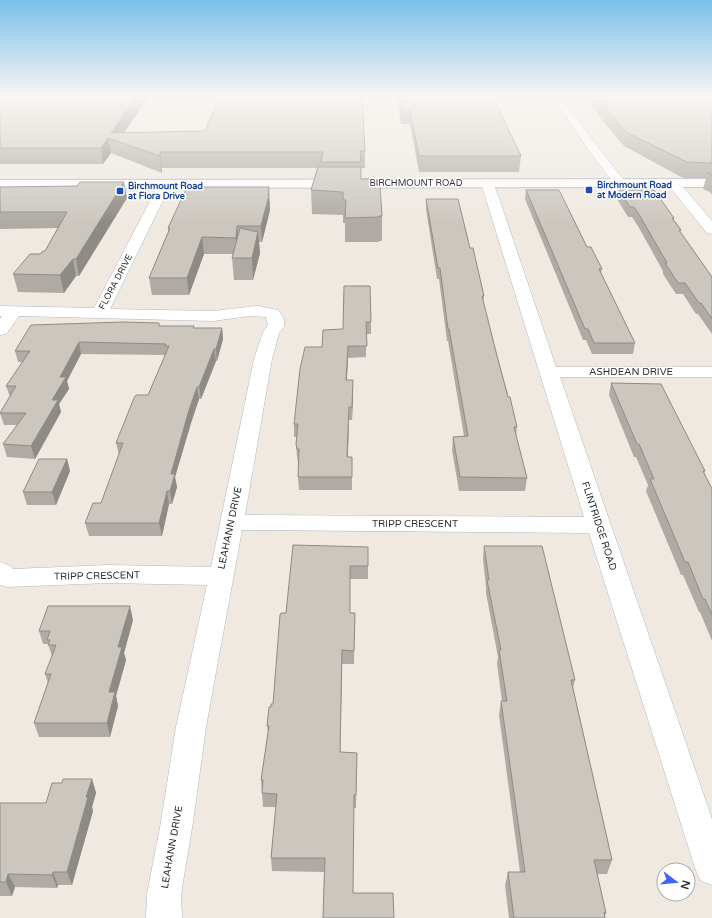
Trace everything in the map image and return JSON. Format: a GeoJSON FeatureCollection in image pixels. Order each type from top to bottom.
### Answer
{"type":"FeatureCollection","features":[{"type":"Feature","properties":{"kind":"main road","name":"BIRCHMOUNT ROAD"},"geometry":{"type":"LineString","coordinates":[[0,184],[712,183]]}},
{"type":"Feature","properties":{"kind":"street"},"geometry":{"type":"LineString","coordinates":[[585,138],[619,182]]}},
{"type":"Feature","properties":{"kind":"street","name":"FLINTRIDGE ROAD"},"geometry":{"type":"LineString","coordinates":[[487,183],[598,525],[712,868]]}},
{"type":"Feature","properties":{"kind":"street"},"geometry":{"type":"LineString","coordinates":[[673,183],[712,230]]}},
{"type":"Feature","properties":{"kind":"street","name":"FLORA DRIVE"},"geometry":{"type":"LineString","coordinates":[[7,312],[100,312],[165,184]]}},
{"type":"Feature","properties":{"kind":"street","name":"LEAHANN DRIVE"},"geometry":{"type":"LineString","coordinates":[[100,312],[213,316],[231,315],[252,310],[263,310],[272,313],[276,319],[276,326],[271,332],[263,359],[191,727],[177,822],[164,894],[164,918]]}},
{"type":"Feature","properties":{"kind":"street"},"geometry":{"type":"LineString","coordinates":[[0,330],[7,312]]}},
{"type":"Feature","properties":{"kind":"street","name":"ASHDEAN DRIVE"},"geometry":{"type":"LineString","coordinates":[[549,372],[712,372]]}},
{"type":"Feature","properties":{"kind":"street","name":"TRIPP CRESCENT"},"geometry":{"type":"LineString","coordinates":[[232,522],[598,525]]}},
{"type":"Feature","properties":{"kind":"street","name":"TRIPP CRESCENT"},"geometry":{"type":"LineString","coordinates":[[0,571],[7,578],[108,574],[220,576]]}},
{"type":"Feature","properties":{"kind":"building"},"geometry":{"type":"Polygon","coordinates":[[[0,138],[364,138],[365,151],[360,151],[361,162],[321,162],[323,152],[160,152],[160,156],[108,138],[101,148],[0,148],[0,138]]]}},
{"type":"Feature","properties":{"kind":"building"},"geometry":{"type":"Polygon","coordinates":[[[415,138],[512,138],[521,156],[419,156],[415,138]]]}},
{"type":"Feature","properties":{"kind":"building"},"geometry":{"type":"Polygon","coordinates":[[[638,138],[712,138],[712,163],[687,162],[638,138]]]}},
{"type":"Feature","properties":{"kind":"building"},"geometry":{"type":"Polygon","coordinates":[[[318,167],[361,167],[361,179],[377,179],[378,186],[380,186],[382,216],[345,218],[346,200],[343,200],[343,192],[311,190],[318,167]]]}},
{"type":"Feature","properties":{"kind":"building"},"geometry":{"type":"Polygon","coordinates":[[[80,182],[124,182],[76,259],[73,259],[60,275],[13,274],[30,254],[40,254],[45,251],[67,212],[0,212],[0,187],[77,186],[80,182]]]}},
{"type":"Feature","properties":{"kind":"building"},"geometry":{"type":"Polygon","coordinates":[[[187,187],[269,187],[269,195],[261,226],[237,226],[236,238],[202,237],[187,278],[149,278],[170,228],[168,228],[187,187]]]}},
{"type":"Feature","properties":{"kind":"building"},"geometry":{"type":"Polygon","coordinates":[[[526,190],[559,190],[587,247],[591,247],[602,269],[599,269],[635,343],[594,343],[588,329],[585,329],[526,190]]]}},
{"type":"Feature","properties":{"kind":"building"},"geometry":{"type":"Polygon","coordinates":[[[619,190],[654,190],[674,218],[672,218],[681,230],[679,230],[712,277],[712,319],[685,283],[678,283],[665,263],[667,263],[640,216],[634,207],[630,207],[619,190]]]}},
{"type":"Feature","properties":{"kind":"building"},"geometry":{"type":"Polygon","coordinates":[[[426,199],[458,199],[470,248],[473,248],[484,296],[482,296],[496,352],[508,397],[510,397],[517,427],[514,427],[527,478],[460,477],[453,437],[468,436],[448,329],[440,268],[438,268],[426,199]]]}},
{"type":"Feature","properties":{"kind":"building"},"geometry":{"type":"Polygon","coordinates":[[[240,228],[258,232],[252,258],[232,258],[240,228]]]}},
{"type":"Feature","properties":{"kind":"building"},"geometry":{"type":"Polygon","coordinates":[[[344,286],[370,286],[371,322],[366,322],[367,346],[348,346],[346,380],[353,380],[352,407],[349,407],[347,457],[352,457],[352,477],[298,477],[299,449],[297,449],[296,444],[298,424],[294,424],[300,369],[305,347],[322,347],[323,330],[343,329],[344,286]]]}},
{"type":"Feature","properties":{"kind":"building"},"geometry":{"type":"Polygon","coordinates":[[[123,322],[159,323],[159,326],[222,328],[216,349],[214,349],[199,387],[197,387],[189,410],[171,474],[175,474],[170,491],[167,491],[159,523],[85,523],[93,503],[101,503],[123,443],[116,443],[134,398],[136,395],[148,395],[169,346],[165,346],[166,344],[79,342],[60,377],[66,377],[52,400],[58,400],[31,446],[3,444],[26,413],[0,413],[16,386],[6,386],[30,351],[15,351],[31,325],[123,322]]]}},
{"type":"Feature","properties":{"kind":"building"},"geometry":{"type":"Polygon","coordinates":[[[611,383],[661,384],[705,471],[703,471],[712,489],[712,615],[705,599],[703,599],[688,562],[685,562],[650,479],[654,479],[639,444],[637,444],[611,383]]]}},
{"type":"Feature","properties":{"kind":"building"},"geometry":{"type":"Polygon","coordinates":[[[39,459],[67,459],[52,492],[23,492],[39,459]]]}},
{"type":"Feature","properties":{"kind":"building"},"geometry":{"type":"Polygon","coordinates":[[[293,545],[368,547],[368,566],[350,566],[350,613],[355,613],[354,651],[342,650],[340,752],[357,753],[356,795],[354,795],[353,893],[393,893],[394,918],[323,918],[325,858],[271,858],[277,794],[262,793],[263,780],[261,780],[269,726],[267,726],[269,707],[273,704],[280,615],[281,613],[286,613],[293,545]]]}},
{"type":"Feature","properties":{"kind":"building"},"geometry":{"type":"Polygon","coordinates":[[[484,546],[542,546],[575,680],[571,680],[612,860],[594,860],[606,913],[604,912],[605,918],[514,918],[508,872],[525,872],[501,701],[507,701],[499,650],[501,650],[487,580],[489,580],[484,546]]]}},
{"type":"Feature","properties":{"kind":"building"},"geometry":{"type":"Polygon","coordinates":[[[48,606],[130,606],[118,647],[122,647],[109,692],[115,692],[107,723],[34,723],[51,674],[45,674],[56,645],[48,645],[50,640],[47,640],[50,631],[39,631],[48,606]]]}},
{"type":"Feature","properties":{"kind":"building"},"geometry":{"type":"Polygon","coordinates":[[[63,779],[92,779],[67,872],[53,872],[52,875],[8,874],[6,882],[0,882],[0,803],[46,803],[52,783],[62,783],[63,779]]]}},
{"type":"Feature","properties":{"kind":"place","name":"Birchmount Road at Modern Road"},"geometry":{"type":"Point","coordinates":[589,190]}},
{"type":"Feature","properties":{"kind":"place","name":"Birchmount Road at Flora Drive"},"geometry":{"type":"Point","coordinates":[120,191]}}]}
